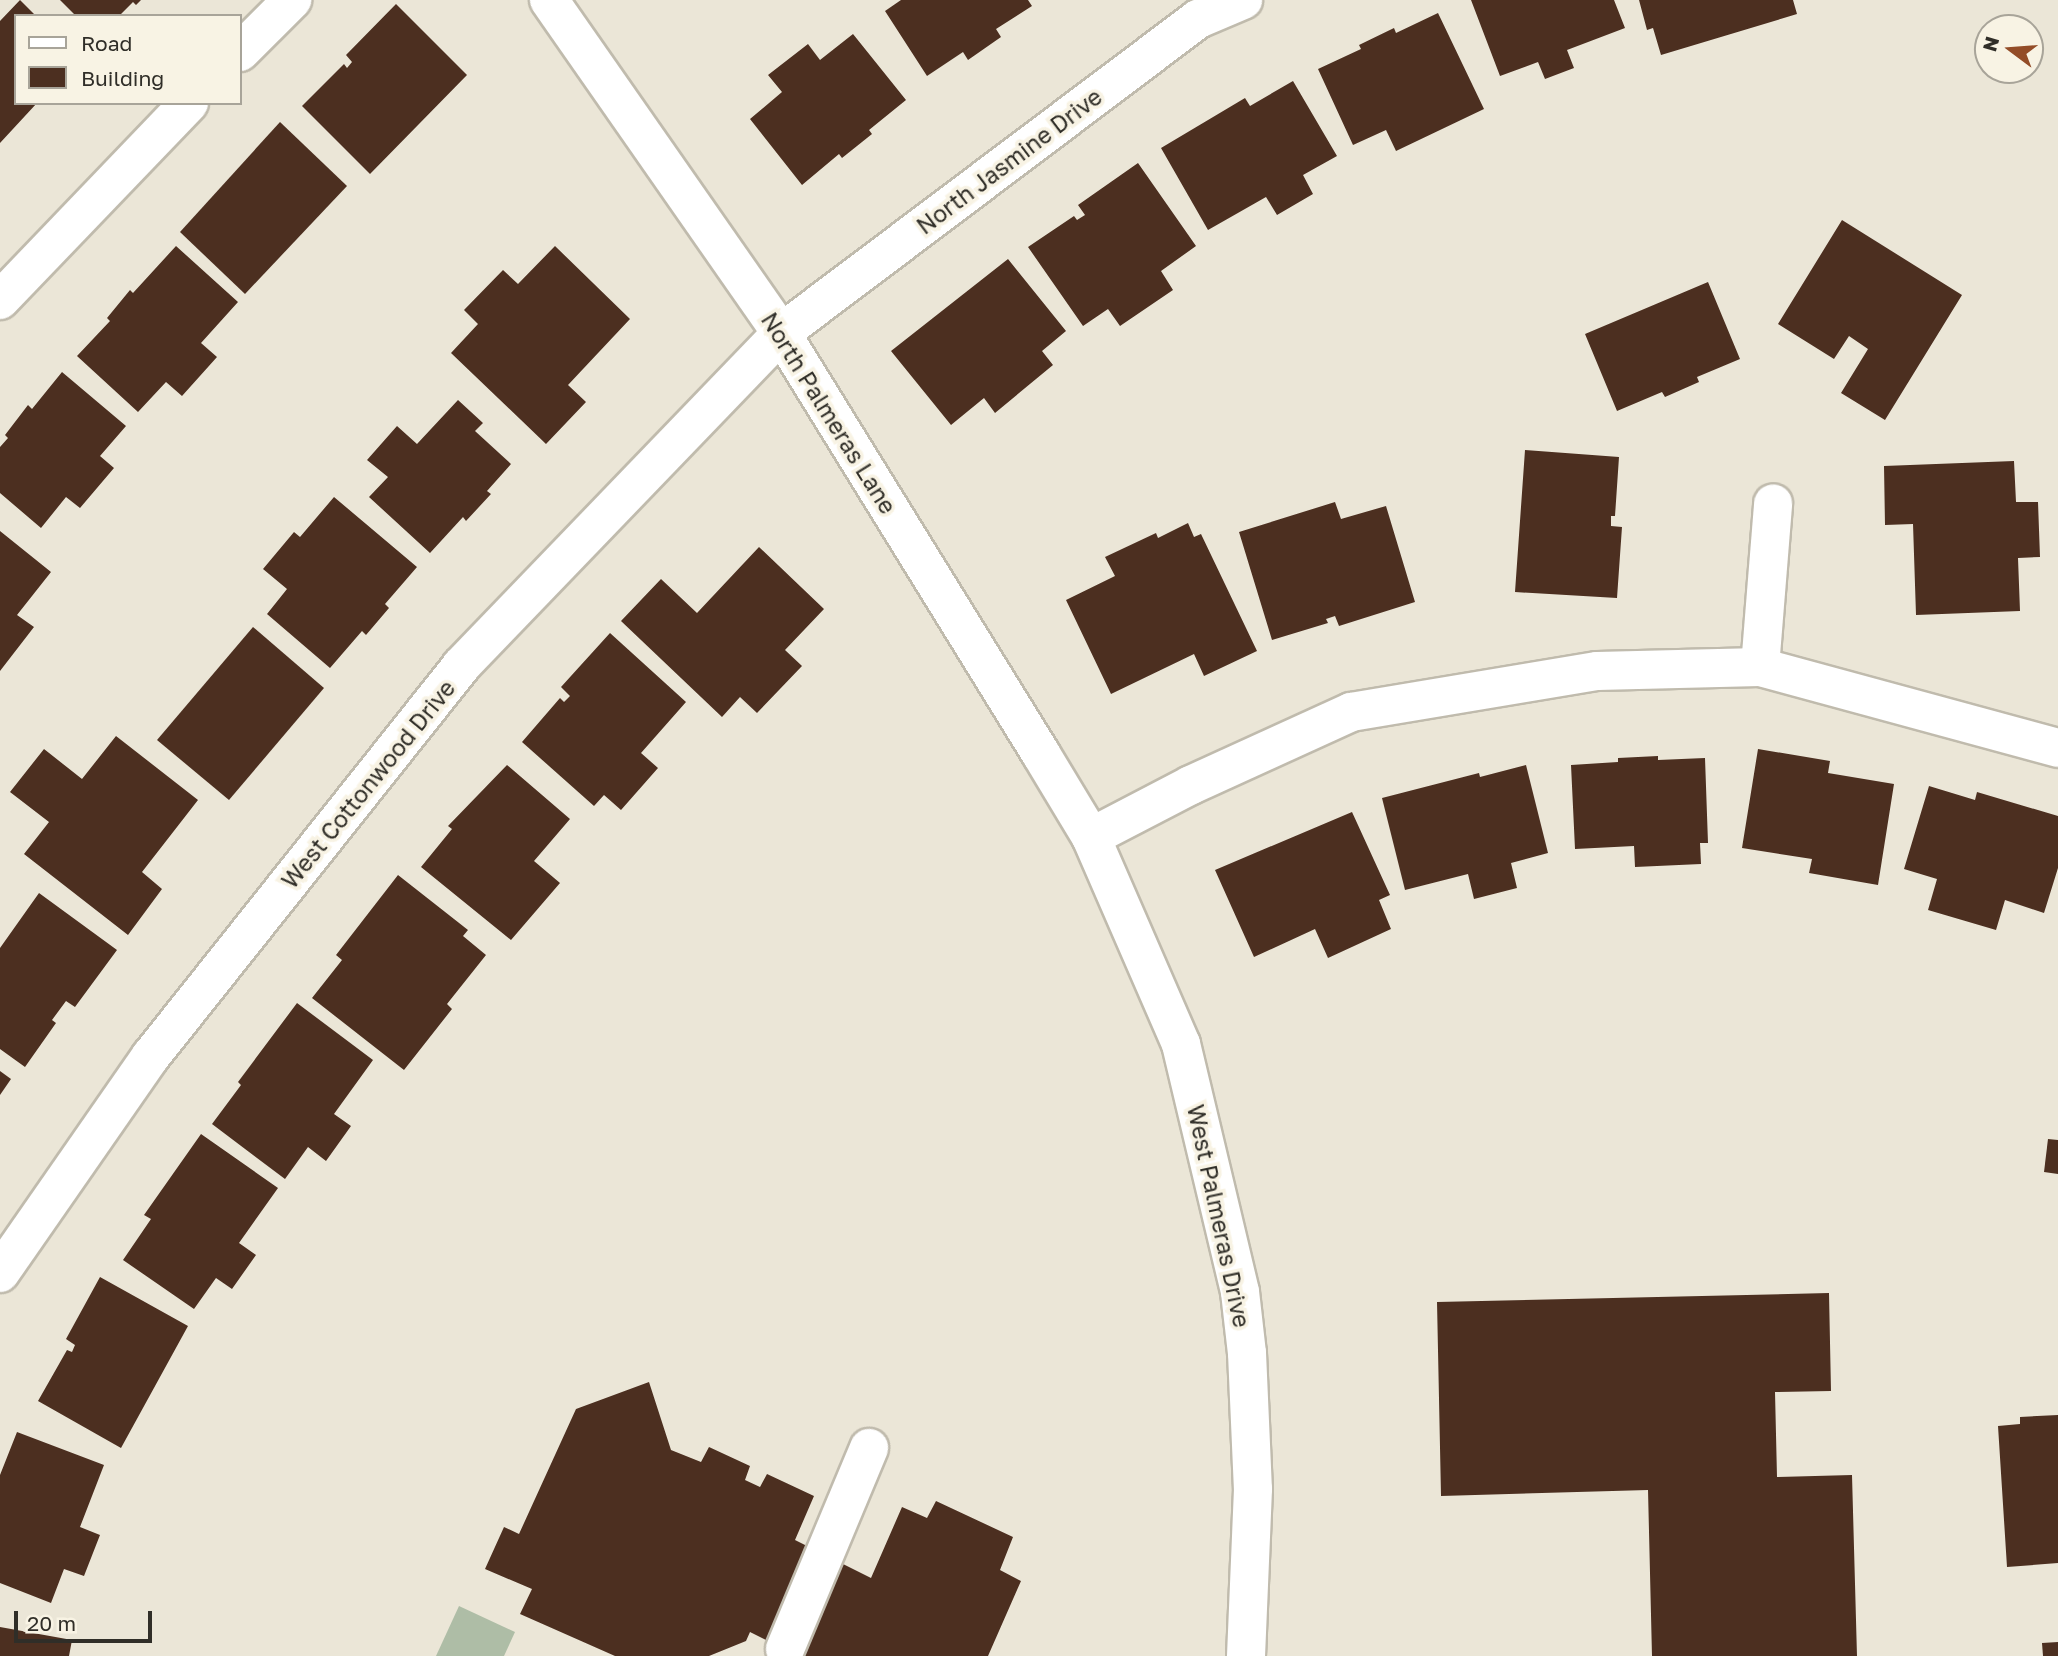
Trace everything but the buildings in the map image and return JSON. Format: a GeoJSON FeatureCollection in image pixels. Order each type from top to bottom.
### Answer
{"type":"FeatureCollection","features":[{"type":"Feature","properties":{"kind":"street"},"geometry":{"type":"LineString","coordinates":[[242,50],[292,0]]}},
{"type":"Feature","properties":{"kind":"street","name":"North Palmeras Lane"},"geometry":{"type":"LineString","coordinates":[[550,0],[781,333],[1091,837]]}},
{"type":"Feature","properties":{"kind":"street","name":"North Jasmine Drive"},"geometry":{"type":"LineString","coordinates":[[781,333],[1198,19],[1243,0]]}},
{"type":"Feature","properties":{"kind":"street"},"geometry":{"type":"LineString","coordinates":[[0,300],[187,105]]}},
{"type":"Feature","properties":{"kind":"street","name":"West Cottonwood Drive"},"geometry":{"type":"LineString","coordinates":[[0,1273],[151,1056],[461,666],[781,333]]}},
{"type":"Feature","properties":{"kind":"street"},"geometry":{"type":"LineString","coordinates":[[1760,667],[1773,503]]}},
{"type":"Feature","properties":{"kind":"street"},"geometry":{"type":"LineString","coordinates":[[1091,837],[1191,785],[1351,712],[1597,671],[1760,667],[2058,748]]}},
{"type":"Feature","properties":{"kind":"street","name":"West Palmeras Drive"},"geometry":{"type":"LineString","coordinates":[[1091,837],[1181,1044],[1240,1292],[1247,1353],[1253,1489],[1246,1656]]}},
{"type":"Feature","properties":{"kind":"street"},"geometry":{"type":"LineString","coordinates":[[785,1648],[869,1448]]}},
{"type":"Feature","properties":{"kind":"green space"},"geometry":{"type":"Polygon","coordinates":[[[459,1606],[515,1632],[504,1656],[436,1656],[459,1606]]]}}]}
